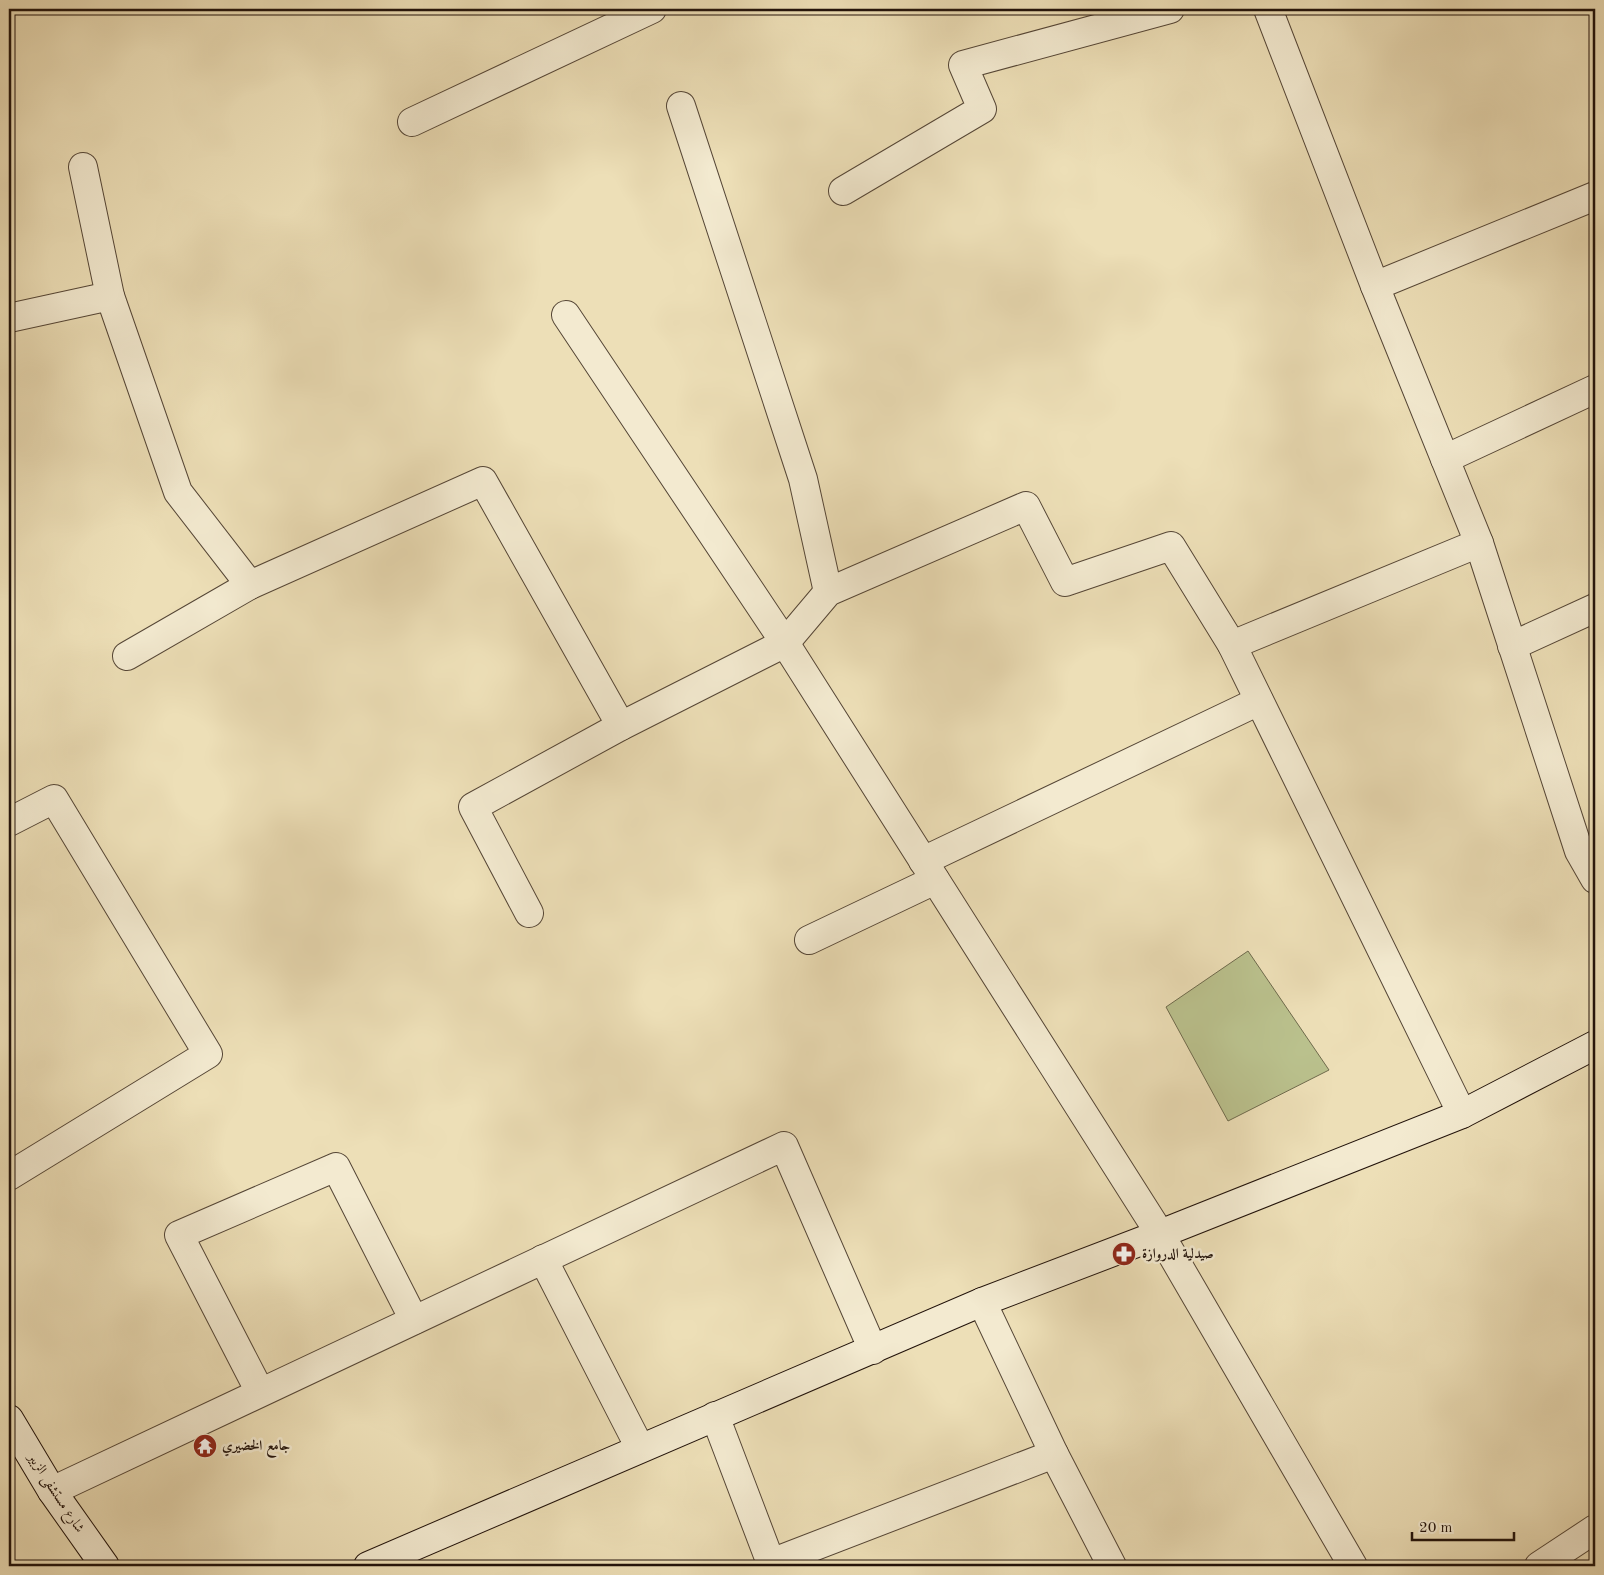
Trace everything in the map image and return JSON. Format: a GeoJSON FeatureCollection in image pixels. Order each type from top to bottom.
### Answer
{"type":"FeatureCollection","features":[{"type":"Feature","properties":{"kind":"street"},"geometry":{"type":"LineString","coordinates":[[412,122],[652,9]]}},
{"type":"Feature","properties":{"kind":"street"},"geometry":{"type":"LineString","coordinates":[[843,191],[982,109],[963,65],[1170,9]]}},
{"type":"Feature","properties":{"kind":"street"},"geometry":{"type":"LineString","coordinates":[[1268,9],[1375,286],[1479,543],[1512,646],[1587,843],[1595,879]]}},
{"type":"Feature","properties":{"kind":"street"},"geometry":{"type":"LineString","coordinates":[[681,106],[802,479],[828,592]]}},
{"type":"Feature","properties":{"kind":"street"},"geometry":{"type":"LineString","coordinates":[[83,166],[110,296],[178,492],[250,586]]}},
{"type":"Feature","properties":{"kind":"street"},"geometry":{"type":"LineString","coordinates":[[1375,286],[1595,196]]}},
{"type":"Feature","properties":{"kind":"street"},"geometry":{"type":"LineString","coordinates":[[9,318],[110,296]]}},
{"type":"Feature","properties":{"kind":"street"},"geometry":{"type":"LineString","coordinates":[[566,315],[785,643],[1160,1234],[1353,1566]]}},
{"type":"Feature","properties":{"kind":"street"},"geometry":{"type":"LineString","coordinates":[[1444,459],[1595,389]]}},
{"type":"Feature","properties":{"kind":"street"},"geometry":{"type":"LineString","coordinates":[[127,656],[250,586],[483,481],[621,726]]}},
{"type":"Feature","properties":{"kind":"street"},"geometry":{"type":"LineString","coordinates":[[529,913],[473,807],[621,726],[785,643],[828,592],[1026,506],[1065,582],[1171,546],[1232,645],[1462,1114]]}},
{"type":"Feature","properties":{"kind":"street"},"geometry":{"type":"LineString","coordinates":[[1232,645],[1479,543]]}},
{"type":"Feature","properties":{"kind":"street"},"geometry":{"type":"LineString","coordinates":[[1512,646],[1595,608]]}},
{"type":"Feature","properties":{"kind":"street"},"geometry":{"type":"LineString","coordinates":[[809,940],[929,870],[1259,701]]}},
{"type":"Feature","properties":{"kind":"street"},"geometry":{"type":"LineString","coordinates":[[9,822],[54,799],[208,1054],[9,1176]]}},
{"type":"Feature","properties":{"kind":"street"},"geometry":{"type":"LineString","coordinates":[[368,1566],[982,1302],[1160,1234],[1462,1114],[1595,1045]]}},
{"type":"Feature","properties":{"kind":"street"},"geometry":{"type":"LineString","coordinates":[[52,1491],[784,1146],[873,1350]]}},
{"type":"Feature","properties":{"kind":"street"},"geometry":{"type":"LineString","coordinates":[[260,1392],[179,1235],[336,1167],[414,1320]]}},
{"type":"Feature","properties":{"kind":"street"},"geometry":{"type":"LineString","coordinates":[[543,1259],[640,1448]]}},
{"type":"Feature","properties":{"kind":"street"},"geometry":{"type":"LineString","coordinates":[[982,1302],[1054,1454],[1112,1566]]}},
{"type":"Feature","properties":{"kind":"street"},"geometry":{"type":"LineString","coordinates":[[715,1416],[771,1565],[1054,1454]]}},
{"type":"Feature","properties":{"kind":"street","name":"شارع مستشفى الزبير"},"geometry":{"type":"LineString","coordinates":[[9,1419],[52,1491],[105,1566]]}},
{"type":"Feature","properties":{"kind":"street"},"geometry":{"type":"LineString","coordinates":[[1540,1566],[1595,1528]]}},
{"type":"Feature","properties":{"kind":"green space"},"geometry":{"type":"Polygon","coordinates":[[[1248,951],[1329,1070],[1228,1121],[1166,1007],[1248,951]]]}},
{"type":"Feature","properties":{"kind":"place","name":"صيدلية الدروازة"},"geometry":{"type":"Point","coordinates":[1124,1254]}},
{"type":"Feature","properties":{"kind":"place","name":"جامع الخضيري"},"geometry":{"type":"Point","coordinates":[205,1446]}}]}
